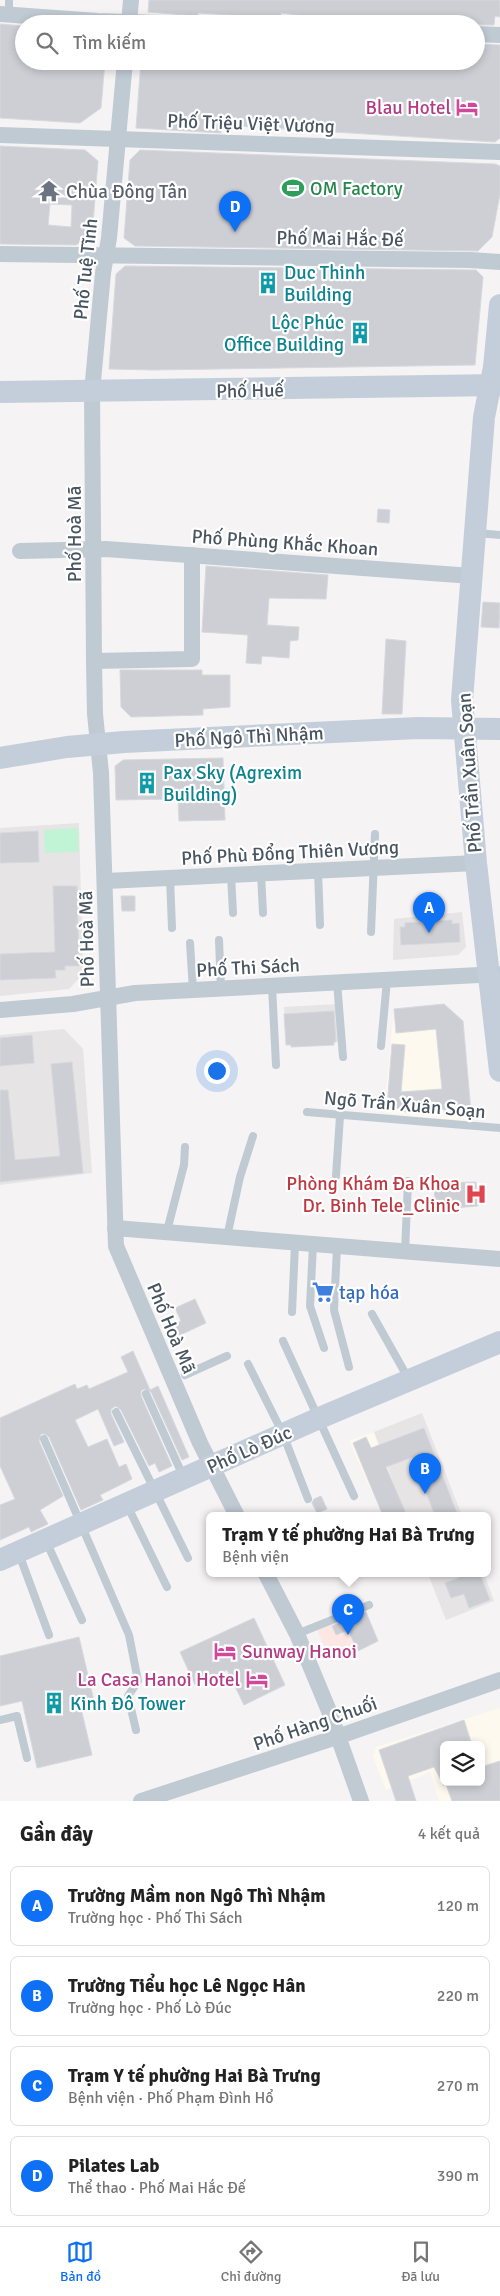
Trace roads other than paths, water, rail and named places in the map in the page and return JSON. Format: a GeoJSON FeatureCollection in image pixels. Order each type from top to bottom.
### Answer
{"type":"FeatureCollection","features":[{"type":"Feature","properties":{"kind":"street"},"geometry":{"type":"LineString","coordinates":[[130,15],[131,0]]}},
{"type":"Feature","properties":{"kind":"street"},"geometry":{"type":"LineString","coordinates":[[6,9],[59,15]]}},
{"type":"Feature","properties":{"kind":"street"},"geometry":{"type":"LineString","coordinates":[[485,34],[500,35]]}},
{"type":"Feature","properties":{"kind":"street","name":"Phố Tuệ Tĩnh"},"geometry":{"type":"LineString","coordinates":[[92,392],[124,70]]}},
{"type":"Feature","properties":{"kind":"street","name":"Phố Triệu Việt Vương"},"geometry":{"type":"LineString","coordinates":[[0,135],[500,152]]}},
{"type":"Feature","properties":{"kind":"street","name":"Phố Mai Hắc Đế"},"geometry":{"type":"LineString","coordinates":[[0,254],[500,262]]}},
{"type":"Feature","properties":{"kind":"street","name":"Phố Trần Xuân Soạn"},"geometry":{"type":"LineString","coordinates":[[500,305],[496,385],[484,417],[462,700],[476,863],[494,974],[494,1008],[500,1071]]}},
{"type":"Feature","properties":{"kind":"street","name":"Phố Huế"},"geometry":{"type":"LineString","coordinates":[[0,392],[496,385]]}},
{"type":"Feature","properties":{"kind":"street","name":"Phố Hoà Mã"},"geometry":{"type":"LineString","coordinates":[[92,392],[94,661],[98,744],[102,773],[106,881],[107,997],[116,1246],[211,1466],[235,1512]]}},
{"type":"Feature","properties":{"kind":"street","name":"Phố Phùng Khắc Khoan"},"geometry":{"type":"LineString","coordinates":[[20,552],[94,550],[192,555],[472,576]]}},
{"type":"Feature","properties":{"kind":"street"},"geometry":{"type":"LineString","coordinates":[[94,661],[192,659],[192,555]]}},
{"type":"Feature","properties":{"kind":"street","name":"Phố Ngô Thì Nhậm"},"geometry":{"type":"LineString","coordinates":[[0,758],[67,746],[98,744],[408,729],[500,729]]}},
{"type":"Feature","properties":{"kind":"street","name":"Phố Phù Đổng Thiên Vương"},"geometry":{"type":"LineString","coordinates":[[106,881],[476,863]]}},
{"type":"Feature","properties":{"kind":"street","name":"Phố Thi Sách"},"geometry":{"type":"LineString","coordinates":[[0,1010],[73,1004],[135,993],[494,974]]}},
{"type":"Feature","properties":{"kind":"street"},"geometry":{"type":"LineString","coordinates":[[115,1228],[167,1231],[295,1244],[500,1259]]}},
{"type":"Feature","properties":{"kind":"street","name":"Phố Lò Đúc"},"geometry":{"type":"LineString","coordinates":[[9,1556],[317,1419],[410,1382],[500,1342]]}},
{"type":"Feature","properties":{"kind":"street"},"geometry":{"type":"LineString","coordinates":[[268,1577],[297,1634],[329,1712],[361,1801]]}},
{"type":"Feature","properties":{"kind":"street","name":"Phố Hàng Chuối"},"geometry":{"type":"LineString","coordinates":[[141,1801],[337,1737],[500,1680]]}},
{"type":"Feature","properties":{"kind":"lane"},"geometry":{"type":"LineString","coordinates":[[475,533],[500,535]]}},
{"type":"Feature","properties":{"kind":"lane"},"geometry":{"type":"LineString","coordinates":[[371,932],[376,834]]}},
{"type":"Feature","properties":{"kind":"lane"},"geometry":{"type":"LineString","coordinates":[[318,871],[320,925]]}},
{"type":"Feature","properties":{"kind":"lane"},"geometry":{"type":"LineString","coordinates":[[261,874],[263,913]]}},
{"type":"Feature","properties":{"kind":"lane"},"geometry":{"type":"LineString","coordinates":[[231,875],[233,913]]}},
{"type":"Feature","properties":{"kind":"lane"},"geometry":{"type":"LineString","coordinates":[[170,878],[172,928]]}},
{"type":"Feature","properties":{"kind":"lane"},"geometry":{"type":"LineString","coordinates":[[219,940],[221,989]]}},
{"type":"Feature","properties":{"kind":"lane"},"geometry":{"type":"LineString","coordinates":[[190,943],[193,990]]}},
{"type":"Feature","properties":{"kind":"lane"},"geometry":{"type":"LineString","coordinates":[[381,1046],[387,980]]}},
{"type":"Feature","properties":{"kind":"lane"},"geometry":{"type":"LineString","coordinates":[[337,982],[343,1057]]}},
{"type":"Feature","properties":{"kind":"lane"},"geometry":{"type":"LineString","coordinates":[[272,986],[276,1065]]}},
{"type":"Feature","properties":{"kind":"lane","name":"Ngõ Trần Xuân Soạn"},"geometry":{"type":"LineString","coordinates":[[307,1112],[500,1128]]}},
{"type":"Feature","properties":{"kind":"lane"},"geometry":{"type":"LineString","coordinates":[[336,1176],[340,1116]]}},
{"type":"Feature","properties":{"kind":"lane"},"geometry":{"type":"LineString","coordinates":[[227,1237],[240,1177],[253,1136]]}},
{"type":"Feature","properties":{"kind":"lane"},"geometry":{"type":"LineString","coordinates":[[167,1231],[184,1165],[185,1147]]}},
{"type":"Feature","properties":{"kind":"lane"},"geometry":{"type":"LineString","coordinates":[[406,1252],[408,1181]]}},
{"type":"Feature","properties":{"kind":"lane"},"geometry":{"type":"LineString","coordinates":[[292,1312],[295,1244]]}},
{"type":"Feature","properties":{"kind":"lane"},"geometry":{"type":"LineString","coordinates":[[313,1245],[310,1306],[324,1348]]}},
{"type":"Feature","properties":{"kind":"lane"},"geometry":{"type":"LineString","coordinates":[[337,1247],[334,1310],[349,1367]]}},
{"type":"Feature","properties":{"kind":"lane"},"geometry":{"type":"LineString","coordinates":[[372,1314],[410,1382]]}},
{"type":"Feature","properties":{"kind":"lane"},"geometry":{"type":"LineString","coordinates":[[283,1341],[317,1419],[354,1496]]}},
{"type":"Feature","properties":{"kind":"lane"},"geometry":{"type":"LineString","coordinates":[[185,1375],[227,1356]]}},
{"type":"Feature","properties":{"kind":"lane"},"geometry":{"type":"LineString","coordinates":[[248,1364],[283,1434],[308,1499]]}},
{"type":"Feature","properties":{"kind":"lane"},"geometry":{"type":"LineString","coordinates":[[146,1394],[184,1478]]}},
{"type":"Feature","properties":{"kind":"lane"},"geometry":{"type":"LineString","coordinates":[[116,1412],[188,1558]]}},
{"type":"Feature","properties":{"kind":"lane"},"geometry":{"type":"LineString","coordinates":[[44,1439],[129,1635],[138,1681],[128,1696],[136,1730]]}},
{"type":"Feature","properties":{"kind":"lane"},"geometry":{"type":"LineString","coordinates":[[126,1504],[167,1586]]}},
{"type":"Feature","properties":{"kind":"lane"},"geometry":{"type":"LineString","coordinates":[[46,1540],[82,1620]]}},
{"type":"Feature","properties":{"kind":"lane"},"geometry":{"type":"LineString","coordinates":[[9,1556],[49,1635]]}},
{"type":"Feature","properties":{"kind":"lane"},"geometry":{"type":"LineString","coordinates":[[297,1634],[369,1605]]}},
{"type":"Feature","properties":{"kind":"lane"},"geometry":{"type":"LineString","coordinates":[[0,1720],[17,1716],[27,1758]]}},
{"type":"Feature","properties":{"kind":"place","name":"Blau Hotel"},"geometry":{"type":"Point","coordinates":[467,107]}},
{"type":"Feature","properties":{"kind":"place","name":"OM Factory"},"geometry":{"type":"Point","coordinates":[293,188]}},
{"type":"Feature","properties":{"kind":"place","name":"Chùa Đông Tân"},"geometry":{"type":"Point","coordinates":[49,191]}},
{"type":"Feature","properties":{"kind":"place","name":"Pilates Lab"},"geometry":{"type":"Point","coordinates":[235,232]}},
{"type":"Feature","properties":{"kind":"place","name":"Duc Thinh Building"},"geometry":{"type":"Point","coordinates":[268,283]}},
{"type":"Feature","properties":{"kind":"place","name":"Lộc Phúc Office Building"},"geometry":{"type":"Point","coordinates":[360,333]}},
{"type":"Feature","properties":{"kind":"place","name":"Pax Sky (Agrexim Building)"},"geometry":{"type":"Point","coordinates":[147,783]}},
{"type":"Feature","properties":{"kind":"place","name":"Trường Mầm non Ngô Thì Nhậm"},"geometry":{"type":"Point","coordinates":[429,933]}},
{"type":"Feature","properties":{"kind":"place","name":"Phòng Khám Đa Khoa Dr. Binh Tele_Clinic"},"geometry":{"type":"Point","coordinates":[476,1194]}},
{"type":"Feature","properties":{"kind":"place","name":"tạp hóa"},"geometry":{"type":"Point","coordinates":[323,1292]}},
{"type":"Feature","properties":{"kind":"place","name":"Trường Tiểu học Lê Ngọc Hân"},"geometry":{"type":"Point","coordinates":[425,1494]}},
{"type":"Feature","properties":{"kind":"place","name":"Trạm Y tế phường Hai Bà Trưng"},"geometry":{"type":"Point","coordinates":[348,1635]}},
{"type":"Feature","properties":{"kind":"place","name":"Sunway Hanoi"},"geometry":{"type":"Point","coordinates":[225,1651]}},
{"type":"Feature","properties":{"kind":"place","name":"La Casa Hanoi Hotel"},"geometry":{"type":"Point","coordinates":[257,1679]}},
{"type":"Feature","properties":{"kind":"place","name":"Kinh Đô Tower"},"geometry":{"type":"Point","coordinates":[54,1703]}}]}
